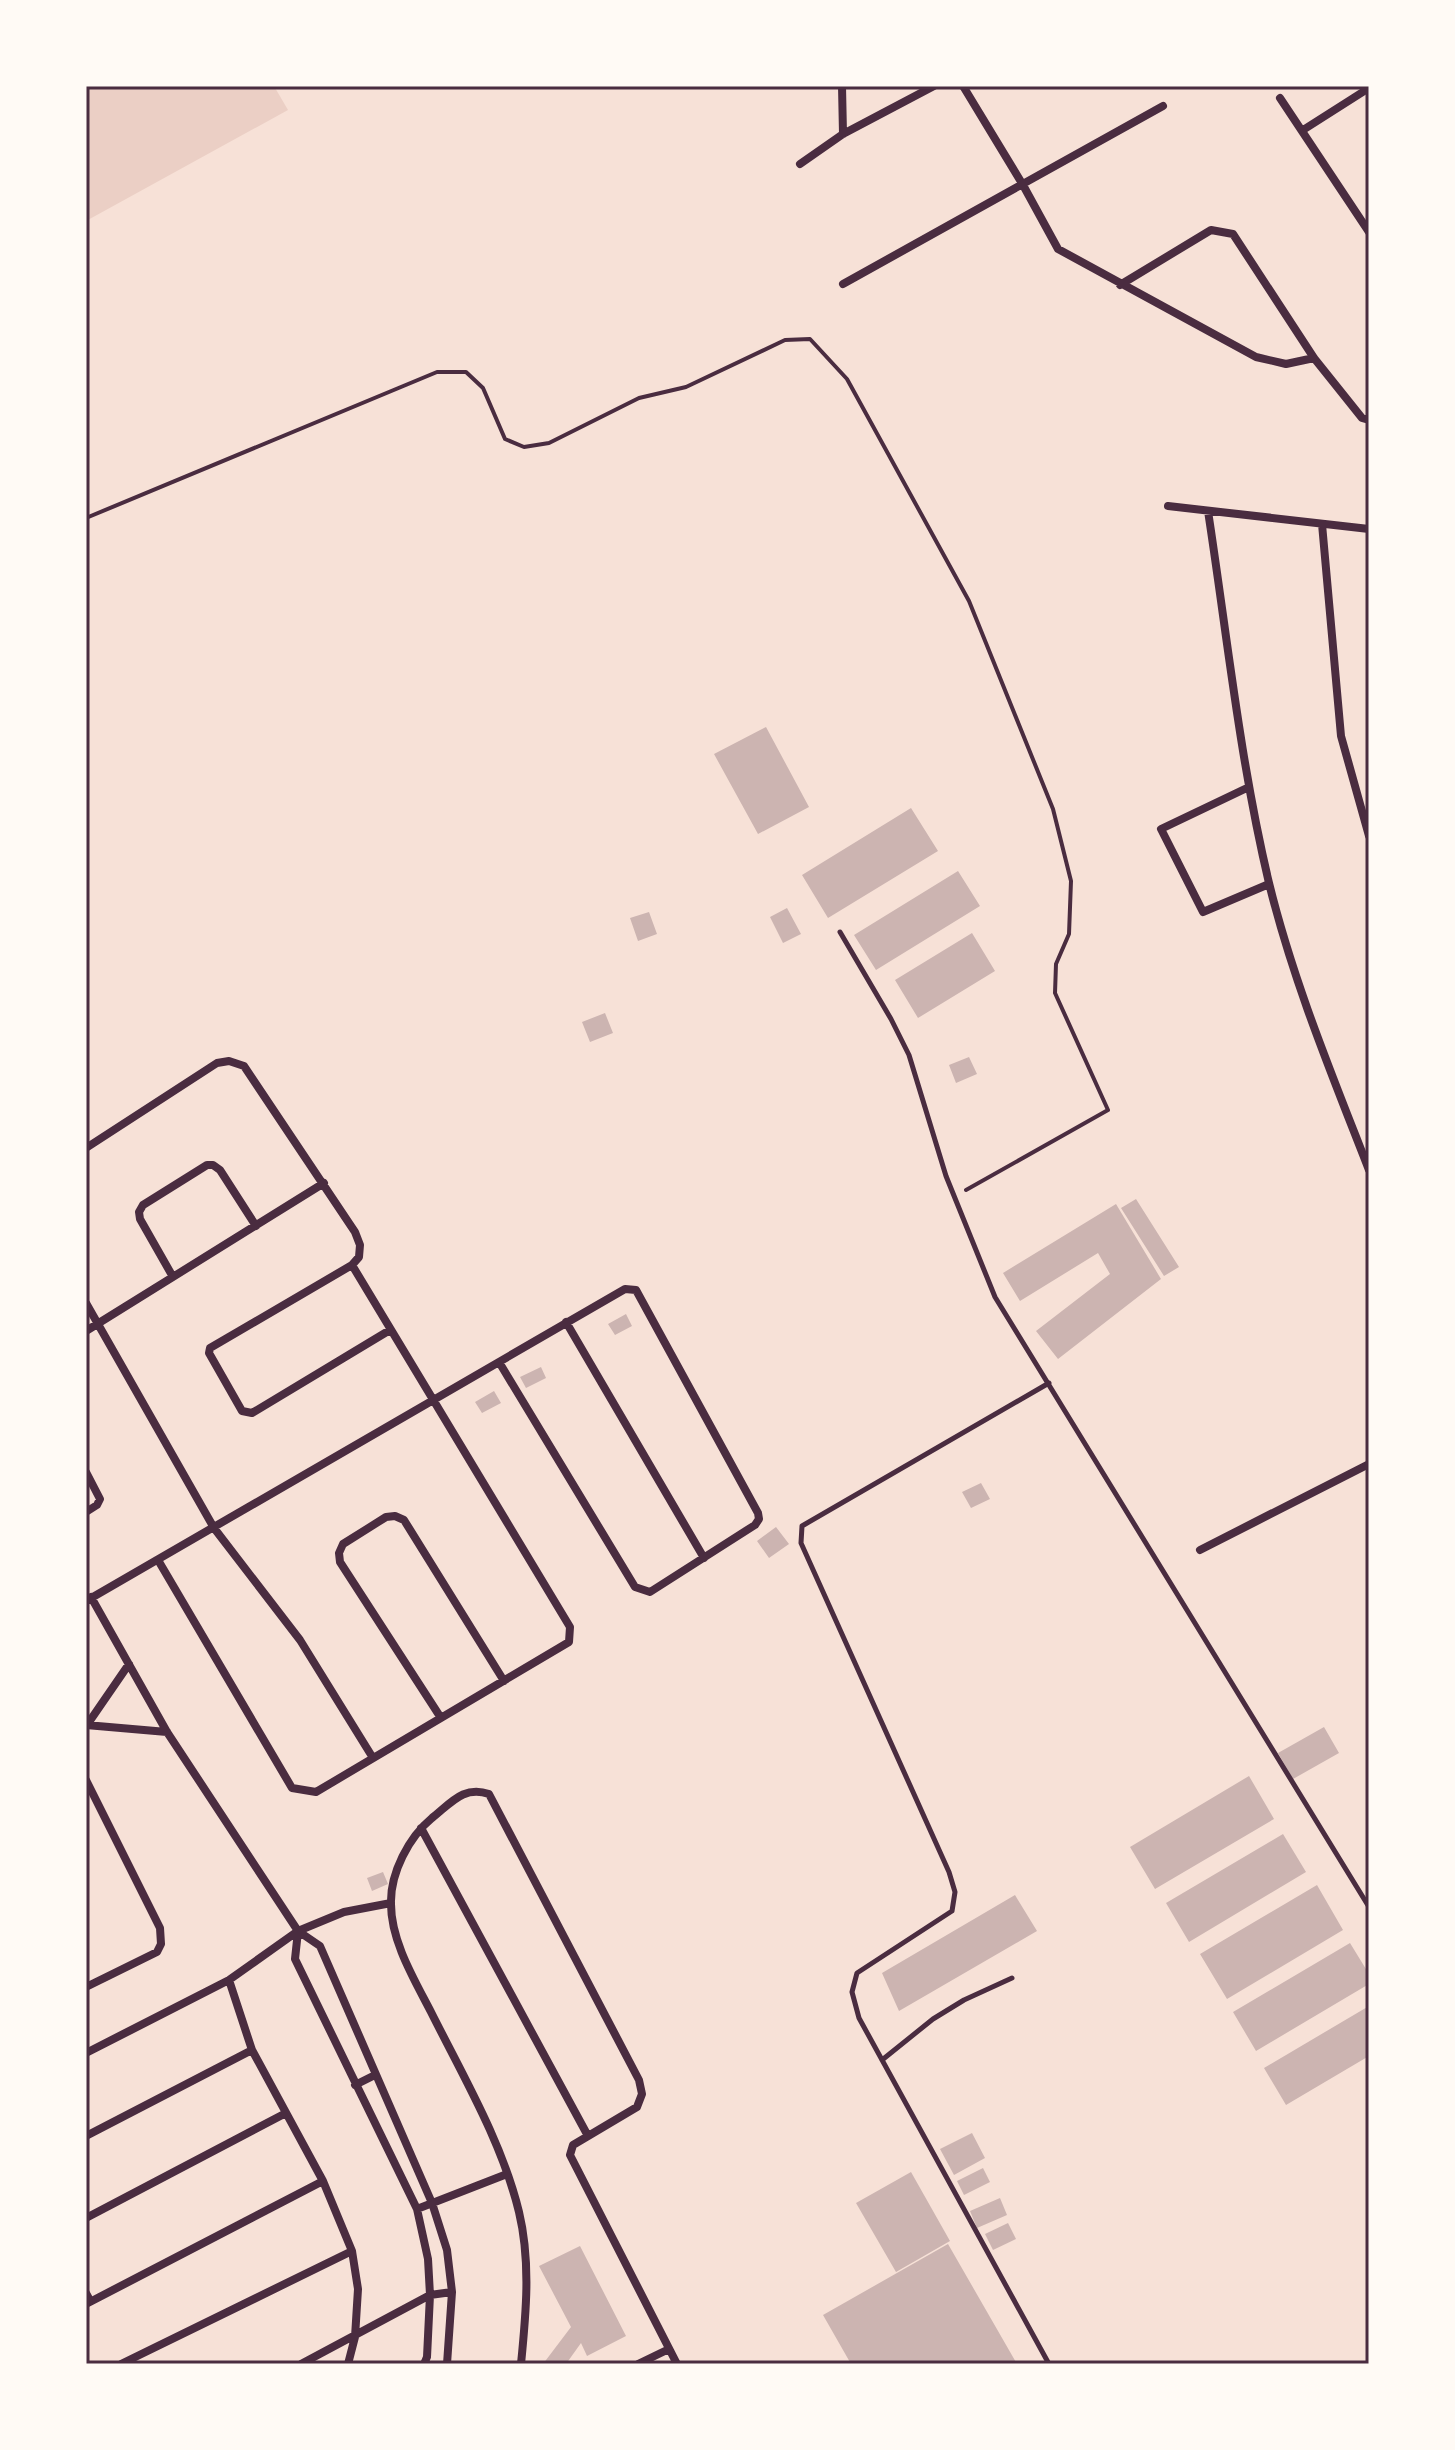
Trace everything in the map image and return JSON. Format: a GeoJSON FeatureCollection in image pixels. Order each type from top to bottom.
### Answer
{"type":"FeatureCollection","features":[{"type":"Feature","properties":{"kind":"street"},"geometry":{"type":"LineString","coordinates":[[842,86],[843,134]]}},
{"type":"Feature","properties":{"kind":"street"},"geometry":{"type":"LineString","coordinates":[[800,164],[843,134],[934,86]]}},
{"type":"Feature","properties":{"kind":"street"},"geometry":{"type":"LineString","coordinates":[[963,86],[1058,249],[1256,357],[1286,364],[1314,358]]}},
{"type":"Feature","properties":{"kind":"street"},"geometry":{"type":"LineString","coordinates":[[1303,130],[1369,88]]}},
{"type":"Feature","properties":{"kind":"street"},"geometry":{"type":"LineString","coordinates":[[1280,98],[1369,232]]}},
{"type":"Feature","properties":{"kind":"street"},"geometry":{"type":"LineString","coordinates":[[843,284],[1163,106]]}},
{"type":"Feature","properties":{"kind":"street"},"geometry":{"type":"LineString","coordinates":[[1120,285],[1211,230],[1233,234],[1314,358],[1362,418],[1369,420]]}},
{"type":"Feature","properties":{"kind":"street"},"geometry":{"type":"LineString","coordinates":[[1168,506],[1369,529]]}},
{"type":"Feature","properties":{"kind":"street"},"geometry":{"type":"LineString","coordinates":[[1208,511],[1249,787],[1269,884],[1310,1019],[1369,1170]]}},
{"type":"Feature","properties":{"kind":"street"},"geometry":{"type":"LineString","coordinates":[[1322,524],[1341,736],[1369,836]]}},
{"type":"Feature","properties":{"kind":"street"},"geometry":{"type":"LineString","coordinates":[[1249,787],[1161,829],[1203,912],[1269,884]]}},
{"type":"Feature","properties":{"kind":"street"},"geometry":{"type":"LineString","coordinates":[[86,1148],[217,1063],[229,1061],[244,1066],[355,1232],[360,1245],[359,1257],[352,1265],[210,1348],[209,1353],[242,1411],[252,1413],[390,1330]]}},
{"type":"Feature","properties":{"kind":"street"},"geometry":{"type":"LineString","coordinates":[[173,1277],[139,1212],[143,1205],[207,1165],[220,1170],[256,1226]]}},
{"type":"Feature","properties":{"kind":"street"},"geometry":{"type":"LineString","coordinates":[[86,1331],[324,1183]]}},
{"type":"Feature","properties":{"kind":"street"},"geometry":{"type":"LineString","coordinates":[[158,1560],[292,1788],[316,1792],[569,1642],[570,1627],[352,1265]]}},
{"type":"Feature","properties":{"kind":"street"},"geometry":{"type":"LineString","coordinates":[[447,2364],[452,2292],[447,2250],[432,2203],[320,1946],[298,1931],[167,1732],[89,1599],[625,1289],[636,1290],[759,1519],[755,1525],[650,1592],[635,1587],[499,1362]]}},
{"type":"Feature","properties":{"kind":"street"},"geometry":{"type":"LineString","coordinates":[[86,1303],[214,1528],[300,1640],[373,1758]]}},
{"type":"Feature","properties":{"kind":"street"},"geometry":{"type":"LineString","coordinates":[[566,1322],[704,1558]]}},
{"type":"Feature","properties":{"kind":"street"},"geometry":{"type":"LineString","coordinates":[[1200,1550],[1369,1464]]}},
{"type":"Feature","properties":{"kind":"street"},"geometry":{"type":"LineString","coordinates":[[86,1472],[100,1499],[86,1512]]}},
{"type":"Feature","properties":{"kind":"street"},"geometry":{"type":"LineString","coordinates":[[441,1718],[340,1562],[339,1553],[343,1544],[386,1517],[395,1516],[404,1520],[504,1681]]}},
{"type":"Feature","properties":{"kind":"street"},"geometry":{"type":"LineString","coordinates":[[86,1725],[129,1664]]}},
{"type":"Feature","properties":{"kind":"street"},"geometry":{"type":"LineString","coordinates":[[86,1725],[167,1732]]}},
{"type":"Feature","properties":{"kind":"street"},"geometry":{"type":"LineString","coordinates":[[86,1780],[162,1936],[157,1952],[86,1987]]}},
{"type":"Feature","properties":{"kind":"street"},"geometry":{"type":"LineString","coordinates":[[521,2364],[526,2321],[526,2266],[520,2214],[490,2132],[408,1965],[399,1943],[391,1903],[399,1863],[421,1828],[465,1792],[477,1790],[489,1794],[639,2080],[642,2094],[637,2107],[573,2145],[570,2155],[677,2364]]}},
{"type":"Feature","properties":{"kind":"street"},"geometry":{"type":"LineString","coordinates":[[421,1828],[588,2136]]}},
{"type":"Feature","properties":{"kind":"street"},"geometry":{"type":"LineString","coordinates":[[86,2053],[229,1980],[298,1931],[344,1912],[391,1903]]}},
{"type":"Feature","properties":{"kind":"street"},"geometry":{"type":"LineString","coordinates":[[298,1931],[295,1959],[417,2209],[428,2259],[430,2295],[424,2364]]}},
{"type":"Feature","properties":{"kind":"street"},"geometry":{"type":"LineString","coordinates":[[229,1980],[252,2050],[323,2181],[352,2251],[358,2289],[355,2337],[348,2364]]}},
{"type":"Feature","properties":{"kind":"street"},"geometry":{"type":"LineString","coordinates":[[86,2136],[252,2050]]}},
{"type":"Feature","properties":{"kind":"street"},"geometry":{"type":"LineString","coordinates":[[355,2085],[375,2075]]}},
{"type":"Feature","properties":{"kind":"street"},"geometry":{"type":"LineString","coordinates":[[86,2218],[286,2113]]}},
{"type":"Feature","properties":{"kind":"street"},"geometry":{"type":"LineString","coordinates":[[417,2209],[507,2174]]}},
{"type":"Feature","properties":{"kind":"street"},"geometry":{"type":"LineString","coordinates":[[89,2303],[323,2181]]}},
{"type":"Feature","properties":{"kind":"street"},"geometry":{"type":"LineString","coordinates":[[121,2364],[352,2251]]}},
{"type":"Feature","properties":{"kind":"street"},"geometry":{"type":"LineString","coordinates":[[301,2364],[430,2295],[452,2292]]}},
{"type":"Feature","properties":{"kind":"street"},"geometry":{"type":"LineString","coordinates":[[638,2364],[669,2349]]}},
{"type":"Feature","properties":{"kind":"lane"},"geometry":{"type":"LineString","coordinates":[[840,932],[909,1055],[954,1197],[995,1297],[1369,1907]]}},
{"type":"Feature","properties":{"kind":"lane"},"geometry":{"type":"LineString","coordinates":[[1049,1383],[802,1526],[801,1543],[949,1872],[955,1892],[952,1911],[857,1973],[852,1992],[859,2018],[1049,2364]]}},
{"type":"Feature","properties":{"kind":"lane"},"geometry":{"type":"LineString","coordinates":[[882,2060],[933,2019],[964,2000],[1012,1978]]}},
{"type":"Feature","properties":{"kind":"lane"},"geometry":{"type":"LineString","coordinates":[[86,2290],[89,2303]]}},
{"type":"Feature","properties":{"kind":"path"},"geometry":{"type":"LineString","coordinates":[[86,518],[437,372],[466,372],[483,388],[505,439],[524,447],[549,443],[639,398],[686,387],[785,340],[810,339],[847,379],[969,601],[1053,809],[1071,881],[1069,934],[1056,964],[1055,993],[1108,1110],[954,1197]]}},
{"type":"Feature","properties":{"kind":"shaded area"},"geometry":{"type":"Polygon","coordinates":[[[86,86],[274,86],[288,110],[86,221],[86,86]]]}},
{"type":"Feature","properties":{"kind":"building"},"geometry":{"type":"Polygon","coordinates":[[[766,727],[809,807],[758,834],[714,754],[766,727]]]}},
{"type":"Feature","properties":{"kind":"building"},"geometry":{"type":"Polygon","coordinates":[[[911,808],[938,851],[828,918],[802,875],[911,808]]]}},
{"type":"Feature","properties":{"kind":"building"},"geometry":{"type":"Polygon","coordinates":[[[958,871],[980,906],[876,970],[854,935],[958,871]]]}},
{"type":"Feature","properties":{"kind":"building"},"geometry":{"type":"Polygon","coordinates":[[[787,908],[801,934],[783,943],[770,917],[787,908]]]}},
{"type":"Feature","properties":{"kind":"building"},"geometry":{"type":"Polygon","coordinates":[[[649,912],[657,934],[638,941],[630,918],[649,912]]]}},
{"type":"Feature","properties":{"kind":"building"},"geometry":{"type":"Polygon","coordinates":[[[972,933],[995,971],[918,1018],[895,980],[972,933]]]}},
{"type":"Feature","properties":{"kind":"building"},"geometry":{"type":"Polygon","coordinates":[[[605,1013],[613,1033],[590,1042],[582,1022],[605,1013]]]}},
{"type":"Feature","properties":{"kind":"building"},"geometry":{"type":"Polygon","coordinates":[[[969,1057],[977,1074],[956,1083],[949,1065],[969,1057]]]}},
{"type":"Feature","properties":{"kind":"building"},"geometry":{"type":"Polygon","coordinates":[[[1136,1199],[1179,1267],[1164,1276],[1121,1208],[1136,1199]]]}},
{"type":"Feature","properties":{"kind":"building"},"geometry":{"type":"Polygon","coordinates":[[[1116,1204],[1161,1279],[1058,1359],[1036,1331],[1110,1274],[1098,1253],[1020,1301],[1003,1273],[1116,1204]]]}},
{"type":"Feature","properties":{"kind":"building"},"geometry":{"type":"Polygon","coordinates":[[[626,1314],[632,1326],[615,1335],[608,1324],[626,1314]]]}},
{"type":"Feature","properties":{"kind":"building"},"geometry":{"type":"Polygon","coordinates":[[[541,1367],[546,1378],[526,1388],[520,1377],[541,1367]]]}},
{"type":"Feature","properties":{"kind":"building"},"geometry":{"type":"Polygon","coordinates":[[[494,1391],[501,1403],[482,1413],[475,1402],[494,1391]]]}},
{"type":"Feature","properties":{"kind":"building"},"geometry":{"type":"Polygon","coordinates":[[[981,1483],[990,1499],[971,1508],[962,1492],[981,1483]]]}},
{"type":"Feature","properties":{"kind":"building"},"geometry":{"type":"Polygon","coordinates":[[[776,1527],[789,1544],[769,1558],[757,1541],[776,1527]]]}},
{"type":"Feature","properties":{"kind":"building"},"geometry":{"type":"Polygon","coordinates":[[[1324,1727],[1339,1753],[1293,1779],[1278,1753],[1324,1727]]]}},
{"type":"Feature","properties":{"kind":"building"},"geometry":{"type":"Polygon","coordinates":[[[1249,1776],[1274,1819],[1155,1889],[1130,1847],[1249,1776]]]}},
{"type":"Feature","properties":{"kind":"building"},"geometry":{"type":"Polygon","coordinates":[[[1283,1834],[1306,1872],[1189,1942],[1166,1903],[1283,1834]]]}},
{"type":"Feature","properties":{"kind":"building"},"geometry":{"type":"Polygon","coordinates":[[[383,1872],[388,1884],[372,1891],[367,1878],[383,1872]]]}},
{"type":"Feature","properties":{"kind":"building"},"geometry":{"type":"Polygon","coordinates":[[[1317,1885],[1343,1930],[1227,1999],[1200,1954],[1317,1885]]]}},
{"type":"Feature","properties":{"kind":"building"},"geometry":{"type":"Polygon","coordinates":[[[1015,1895],[1037,1931],[899,2011],[882,1973],[1015,1895]]]}},
{"type":"Feature","properties":{"kind":"building"},"geometry":{"type":"Polygon","coordinates":[[[1350,1943],[1369,1974],[1369,1984],[1256,2051],[1233,2012],[1350,1943]]]}},
{"type":"Feature","properties":{"kind":"building"},"geometry":{"type":"Polygon","coordinates":[[[1369,2006],[1369,2056],[1286,2105],[1264,2068],[1369,2006]]]}},
{"type":"Feature","properties":{"kind":"building"},"geometry":{"type":"Polygon","coordinates":[[[972,2133],[985,2158],[954,2175],[940,2149],[972,2133]]]}},
{"type":"Feature","properties":{"kind":"building"},"geometry":{"type":"Polygon","coordinates":[[[983,2168],[990,2182],[964,2195],[957,2181],[983,2168]]]}},
{"type":"Feature","properties":{"kind":"building"},"geometry":{"type":"Polygon","coordinates":[[[911,2172],[950,2241],[896,2272],[856,2203],[911,2172]]]}},
{"type":"Feature","properties":{"kind":"building"},"geometry":{"type":"Polygon","coordinates":[[[1000,2198],[1007,2215],[977,2228],[970,2211],[1000,2198]]]}},
{"type":"Feature","properties":{"kind":"building"},"geometry":{"type":"Polygon","coordinates":[[[1008,2223],[1016,2239],[993,2250],[985,2234],[1008,2223]]]}},
{"type":"Feature","properties":{"kind":"building"},"geometry":{"type":"Polygon","coordinates":[[[948,2244],[1017,2364],[851,2364],[823,2315],[948,2244]]]}},
{"type":"Feature","properties":{"kind":"building"},"geometry":{"type":"Polygon","coordinates":[[[580,2246],[626,2336],[587,2356],[581,2343],[566,2364],[543,2364],[571,2327],[539,2266],[580,2246]]]}}]}
